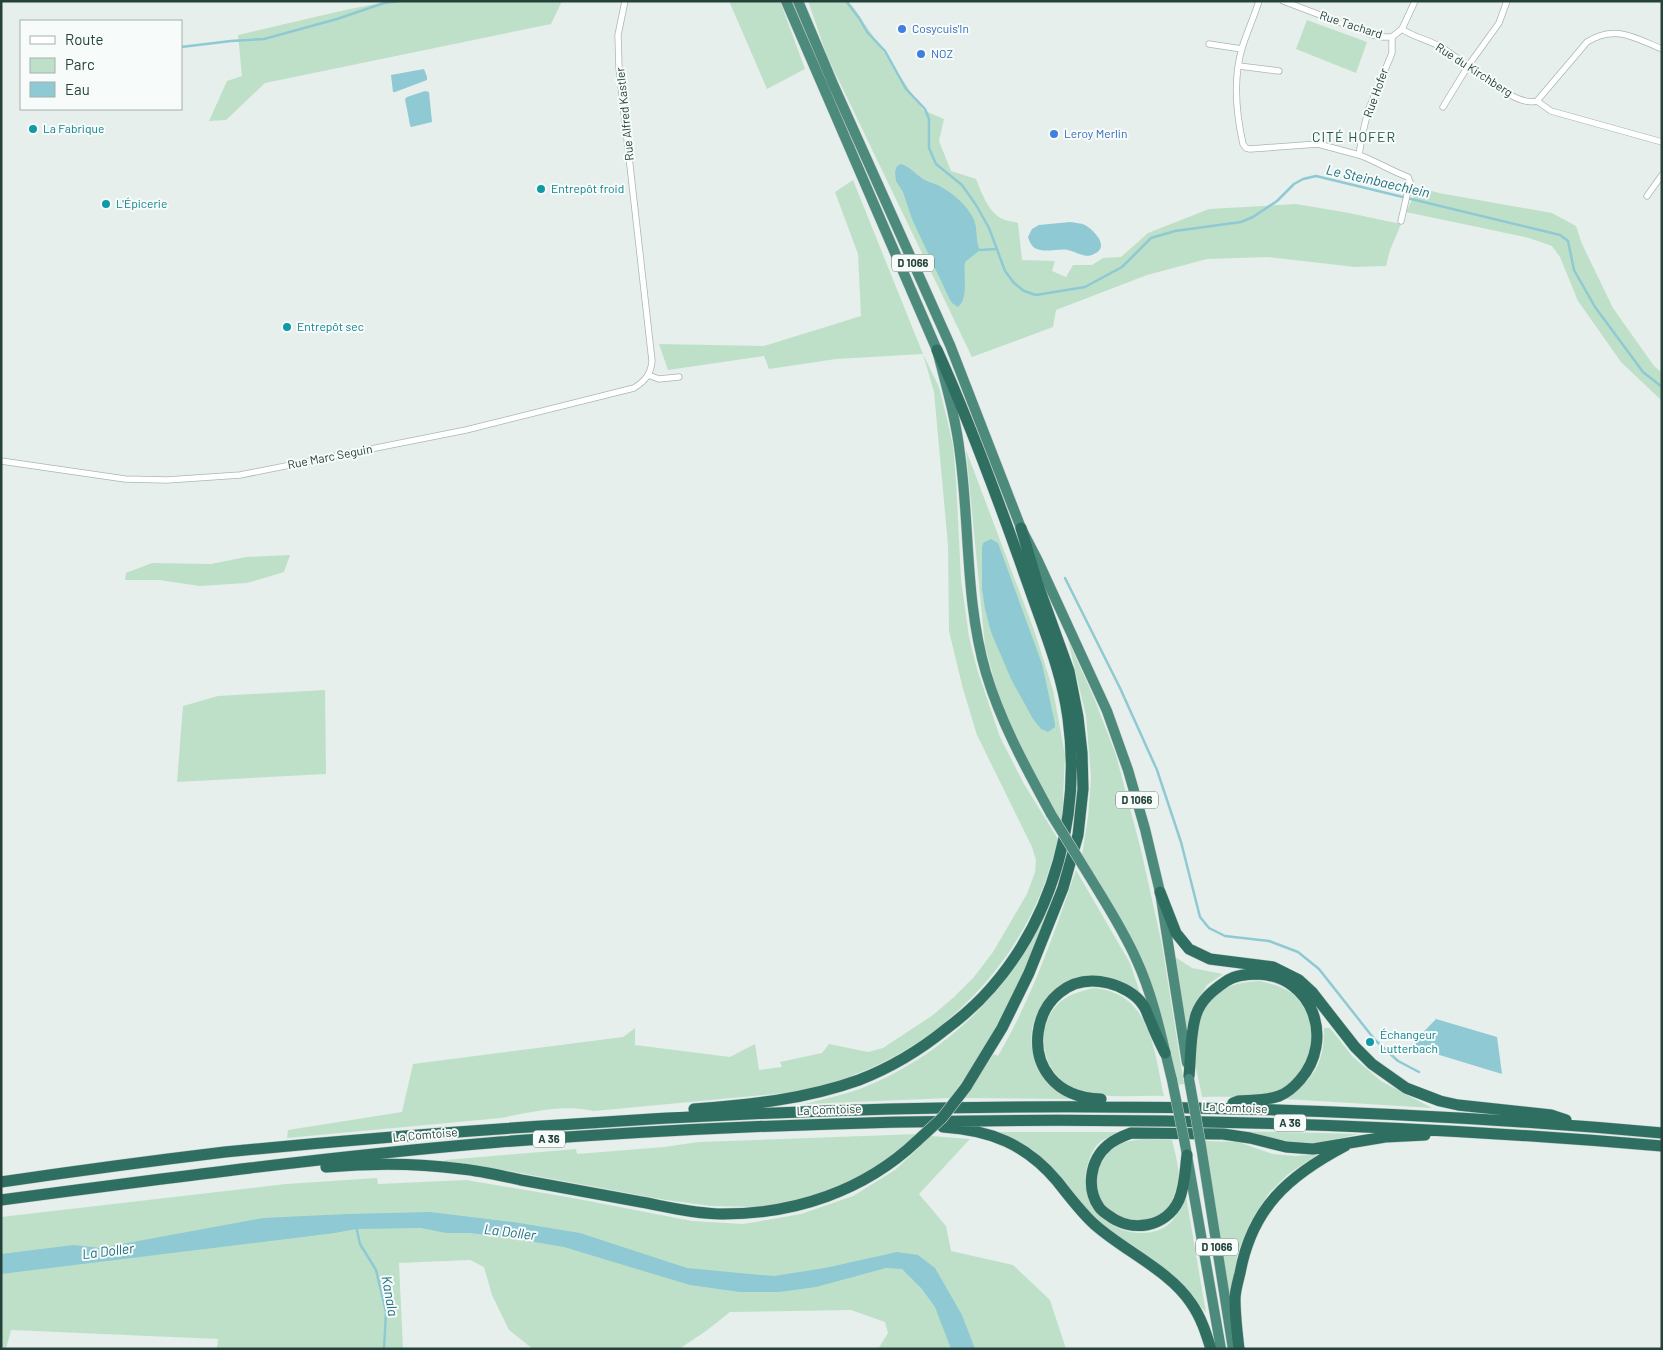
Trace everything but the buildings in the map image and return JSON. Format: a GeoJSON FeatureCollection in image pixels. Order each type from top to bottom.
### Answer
{"type":"FeatureCollection","features":[{"type":"Feature","properties":{"kind":"highway","name":"D 1066"},"geometry":{"type":"LineString","coordinates":[[786,1],[937,350],[950,400],[960,453],[973,609],[985,672],[999,714],[1015,749],[1051,814],[1112,914],[1138,962],[1152,1002],[1172,1080],[1186,1150],[1221,1349]]}},
{"type":"Feature","properties":{"kind":"highway","name":"D 1066"},"geometry":{"type":"LineString","coordinates":[[798,1],[832,84],[950,345],[1021,528],[1107,711],[1128,770],[1160,892],[1232,1349]]}},
{"type":"Feature","properties":{"kind":"highway"},"geometry":{"type":"LineString","coordinates":[[638,1119],[664,1111],[757,1103],[803,1096],[862,1079],[897,1062],[930,1042],[965,1014],[991,988],[1015,957],[1032,928],[1049,890],[1062,850],[1069,811],[1072,763],[1068,717],[1059,674],[1018,558],[958,396],[937,350]]}},
{"type":"Feature","properties":{"kind":"highway"},"geometry":{"type":"LineString","coordinates":[[297,1163],[315,1168],[361,1164],[462,1169],[680,1209],[730,1213],[763,1212],[797,1206],[825,1198],[854,1185],[903,1155],[942,1118],[966,1087],[1002,1028],[1030,973],[1063,888],[1078,835],[1083,788],[1078,717],[1069,671],[1021,528]]}},
{"type":"Feature","properties":{"kind":"highway"},"geometry":{"type":"LineString","coordinates":[[1160,892],[1176,933],[1189,949],[1210,958],[1273,967],[1299,980],[1312,992],[1355,1047],[1372,1064],[1406,1088],[1440,1101],[1458,1105],[1551,1116],[1585,1126]]}},
{"type":"Feature","properties":{"kind":"highway"},"geometry":{"type":"LineString","coordinates":[[1189,1077],[1196,1014],[1204,999],[1212,991],[1230,978],[1248,974],[1269,975],[1285,981],[1300,993],[1312,1009],[1317,1024],[1316,1050],[1312,1063],[1289,1091],[1271,1099],[1238,1101],[1224,1108]]}},
{"type":"Feature","properties":{"kind":"highway"},"geometry":{"type":"LineString","coordinates":[[1120,1106],[1109,1100],[1090,1099],[1071,1093],[1053,1081],[1046,1072],[1038,1052],[1038,1029],[1041,1018],[1053,999],[1071,987],[1090,981],[1102,981],[1123,988],[1143,1005],[1165,1053]]}},
{"type":"Feature","properties":{"kind":"highway","name":"La Comtoise"},"geometry":{"type":"LineString","coordinates":[[1,1182],[127,1164],[343,1141],[638,1119],[870,1109],[997,1106],[1224,1108],[1425,1115],[1662,1133]]}},
{"type":"Feature","properties":{"kind":"highway"},"geometry":{"type":"LineString","coordinates":[[917,1121],[943,1127],[964,1128],[994,1136],[1035,1158],[1094,1225],[1179,1288],[1191,1302],[1201,1320],[1211,1349]]}},
{"type":"Feature","properties":{"kind":"highway","name":"La Comtoise"},"geometry":{"type":"LineString","coordinates":[[1,1200],[297,1163],[499,1142],[656,1132],[917,1121],[1209,1121],[1367,1126],[1662,1146]]}},
{"type":"Feature","properties":{"kind":"highway"},"geometry":{"type":"LineString","coordinates":[[1186,1150],[1184,1184],[1179,1200],[1165,1218],[1148,1225],[1130,1226],[1113,1219],[1100,1208],[1093,1191],[1091,1177],[1095,1160],[1106,1146],[1118,1138],[1132,1133],[1223,1134],[1250,1138],[1286,1147],[1313,1149],[1354,1141],[1456,1131]]}},
{"type":"Feature","properties":{"kind":"highway"},"geometry":{"type":"LineString","coordinates":[[1238,1349],[1235,1298],[1243,1256],[1253,1231],[1269,1204],[1290,1181],[1316,1161],[1354,1141]]}},
{"type":"Feature","properties":{"kind":"street","name":"Rue Alfred Kastler"},"geometry":{"type":"LineString","coordinates":[[624,1],[618,35],[619,68],[652,361],[652,369],[648,376]]}},
{"type":"Feature","properties":{"kind":"street"},"geometry":{"type":"LineString","coordinates":[[1260,1],[1242,49],[1238,66],[1237,104],[1243,144],[1246,148],[1250,149],[1318,144],[1359,155],[1393,172],[1408,177],[1410,182],[1401,221]]}},
{"type":"Feature","properties":{"kind":"street","name":"Rue Tachard"},"geometry":{"type":"LineString","coordinates":[[1283,1],[1382,38],[1392,37]]}},
{"type":"Feature","properties":{"kind":"street"},"geometry":{"type":"LineString","coordinates":[[1392,37],[1402,29],[1415,1]]}},
{"type":"Feature","properties":{"kind":"street"},"geometry":{"type":"LineString","coordinates":[[1443,107],[1468,66],[1499,23],[1507,1]]}},
{"type":"Feature","properties":{"kind":"street","name":"Rue du Kirchberg"},"geometry":{"type":"LineString","coordinates":[[1402,29],[1438,45],[1499,89],[1529,102],[1537,101],[1551,111],[1662,142]]}},
{"type":"Feature","properties":{"kind":"street"},"geometry":{"type":"LineString","coordinates":[[1537,101],[1587,42],[1598,35],[1608,32],[1622,33],[1662,49]]}},
{"type":"Feature","properties":{"kind":"street","name":"Rue Hofer"},"geometry":{"type":"LineString","coordinates":[[1359,155],[1368,111],[1392,53],[1392,37]]}},
{"type":"Feature","properties":{"kind":"street"},"geometry":{"type":"LineString","coordinates":[[1209,44],[1242,49]]}},
{"type":"Feature","properties":{"kind":"street"},"geometry":{"type":"LineString","coordinates":[[1238,66],[1279,71]]}},
{"type":"Feature","properties":{"kind":"street"},"geometry":{"type":"LineString","coordinates":[[1647,196],[1662,175]]}},
{"type":"Feature","properties":{"kind":"street"},"geometry":{"type":"LineString","coordinates":[[648,376],[659,379],[678,376]]}},
{"type":"Feature","properties":{"kind":"street","name":"Rue Marc Seguin"},"geometry":{"type":"LineString","coordinates":[[1,461],[125,479],[167,480],[240,475],[466,430],[634,388],[648,376]]}},
{"type":"Feature","properties":{"kind":"green space"},"geometry":{"type":"Polygon","coordinates":[[[391,1],[562,1],[551,24],[265,83],[226,120],[209,121],[227,81],[242,76],[238,35],[391,1]]]}},
{"type":"Feature","properties":{"kind":"green space"},"geometry":{"type":"Polygon","coordinates":[[[729,1],[780,1],[805,69],[767,89],[729,1]]]}},
{"type":"Feature","properties":{"kind":"green space"},"geometry":{"type":"Polygon","coordinates":[[[808,1],[848,1],[854,8],[923,110],[944,119],[939,141],[951,171],[976,179],[985,200],[995,214],[1003,219],[1018,223],[1022,260],[1055,261],[1052,271],[1066,277],[1073,265],[1092,265],[1103,258],[1121,257],[1148,233],[1209,209],[1296,204],[1401,224],[1390,250],[1386,266],[1355,267],[1268,257],[1207,259],[1147,275],[1056,310],[1053,327],[972,357],[827,56],[808,1]]]}},
{"type":"Feature","properties":{"kind":"green space"},"geometry":{"type":"Polygon","coordinates":[[[1307,20],[1367,42],[1356,73],[1296,49],[1307,20]]]}},
{"type":"Feature","properties":{"kind":"green space"},"geometry":{"type":"Polygon","coordinates":[[[853,180],[923,354],[836,359],[769,369],[764,356],[668,370],[659,344],[764,346],[861,316],[858,254],[835,192],[853,180]]]}},
{"type":"Feature","properties":{"kind":"green space"},"geometry":{"type":"Polygon","coordinates":[[[1418,187],[1439,193],[1552,213],[1576,226],[1582,244],[1613,308],[1654,366],[1662,373],[1662,401],[1621,362],[1578,301],[1560,257],[1552,246],[1529,238],[1406,212],[1418,187]]]}},
{"type":"Feature","properties":{"kind":"green space"},"geometry":{"type":"Polygon","coordinates":[[[923,354],[939,387],[953,446],[961,579],[969,637],[977,669],[1000,737],[1024,784],[1058,839],[1044,884],[1028,921],[990,978],[941,1025],[913,1045],[883,1062],[851,1076],[796,1092],[594,1111],[571,1108],[536,1111],[501,1118],[287,1138],[288,1130],[402,1112],[413,1064],[623,1037],[635,1028],[635,1045],[730,1057],[755,1044],[759,1070],[782,1067],[780,1062],[822,1053],[829,1044],[868,1052],[883,1048],[933,1015],[974,977],[993,952],[1027,894],[1035,872],[1036,860],[1032,847],[977,735],[963,689],[949,631],[948,545],[934,392],[923,354]]]}},
{"type":"Feature","properties":{"kind":"green space"},"geometry":{"type":"Polygon","coordinates":[[[966,450],[1034,630],[1053,690],[1065,755],[1062,822],[1019,749],[1000,701],[985,646],[966,450]]]}},
{"type":"Feature","properties":{"kind":"green space"},"geometry":{"type":"Polygon","coordinates":[[[290,555],[284,572],[247,583],[200,586],[159,580],[125,580],[126,573],[152,563],[211,564],[246,557],[290,555]]]}},
{"type":"Feature","properties":{"kind":"green space"},"geometry":{"type":"Polygon","coordinates":[[[1068,640],[1094,698],[1116,755],[1141,850],[1162,945],[1184,1084],[1177,1085],[1154,990],[1114,911],[1082,855],[1088,817],[1091,777],[1086,716],[1068,640]]]}},
{"type":"Feature","properties":{"kind":"green space"},"geometry":{"type":"Polygon","coordinates":[[[325,690],[326,774],[177,782],[183,706],[218,696],[325,690]]]}},
{"type":"Feature","properties":{"kind":"green space"},"geometry":{"type":"Polygon","coordinates":[[[1076,870],[1130,963],[1142,999],[1123,984],[1111,978],[1092,976],[1074,980],[1058,989],[1045,1001],[1036,1016],[1032,1032],[1032,1050],[1046,1080],[1072,1099],[963,1098],[994,1054],[998,1056],[1010,1034],[1032,989],[1051,942],[1076,870]]]}},
{"type":"Feature","properties":{"kind":"green space"},"geometry":{"type":"Polygon","coordinates":[[[1050,905],[1020,980],[980,1054],[950,1098],[805,1104],[860,1089],[881,1080],[921,1058],[958,1030],[1005,980],[1023,953],[1050,905]]]}},
{"type":"Feature","properties":{"kind":"green space"},"geometry":{"type":"Polygon","coordinates":[[[1175,957],[1192,968],[1223,974],[1207,985],[1194,1006],[1186,1031],[1175,957]]]}},
{"type":"Feature","properties":{"kind":"green space"},"geometry":{"type":"Polygon","coordinates":[[[1260,981],[1287,990],[1302,1005],[1311,1025],[1312,1036],[1311,1046],[1304,1067],[1290,1083],[1275,1092],[1250,1096],[1202,1097],[1194,1050],[1197,1030],[1204,1011],[1215,995],[1222,990],[1241,983],[1260,981]]]}},
{"type":"Feature","properties":{"kind":"green space"},"geometry":{"type":"Polygon","coordinates":[[[1093,988],[1112,992],[1127,1000],[1138,1012],[1152,1043],[1164,1096],[1106,1096],[1083,1092],[1062,1080],[1053,1070],[1047,1058],[1044,1045],[1044,1032],[1048,1020],[1054,1008],[1064,999],[1093,988]]]}},
{"type":"Feature","properties":{"kind":"green space"},"geometry":{"type":"Polygon","coordinates":[[[1324,1028],[1330,1028],[1353,1057],[1381,1081],[1432,1108],[1286,1099],[1304,1084],[1316,1070],[1322,1052],[1324,1028]]]}},
{"type":"Feature","properties":{"kind":"green space"},"geometry":{"type":"Polygon","coordinates":[[[1234,1131],[1359,1134],[1330,1141],[1302,1143],[1234,1131]]]}},
{"type":"Feature","properties":{"kind":"green space"},"geometry":{"type":"Polygon","coordinates":[[[995,1132],[1120,1132],[1101,1141],[1090,1157],[1085,1180],[1091,1203],[1098,1213],[1117,1228],[1129,1232],[1146,1233],[1153,1232],[1170,1223],[1179,1211],[1186,1196],[1206,1313],[1170,1274],[1099,1223],[1051,1167],[1033,1150],[1020,1142],[995,1132]]]}},
{"type":"Feature","properties":{"kind":"green space"},"geometry":{"type":"Polygon","coordinates":[[[918,1134],[886,1161],[849,1182],[813,1197],[758,1207],[711,1206],[666,1200],[499,1169],[445,1163],[445,1160],[576,1149],[577,1154],[664,1147],[699,1142],[918,1134]]]}},
{"type":"Feature","properties":{"kind":"green space"},"geometry":{"type":"Polygon","coordinates":[[[931,1136],[970,1139],[919,1194],[946,1226],[951,1251],[1013,1265],[1050,1300],[1066,1349],[878,1349],[888,1333],[885,1322],[851,1310],[730,1312],[679,1349],[533,1349],[509,1330],[492,1295],[484,1267],[470,1260],[399,1263],[403,1349],[217,1349],[218,1339],[11,1330],[6,1349],[1,1349],[1,1217],[286,1184],[377,1178],[378,1184],[466,1180],[692,1221],[743,1224],[801,1214],[853,1196],[895,1170],[931,1136]]]}},
{"type":"Feature","properties":{"kind":"green space"},"geometry":{"type":"Polygon","coordinates":[[[1146,1139],[1172,1140],[1179,1180],[1177,1193],[1168,1210],[1154,1220],[1138,1222],[1122,1218],[1108,1209],[1098,1196],[1096,1180],[1102,1162],[1111,1150],[1126,1142],[1146,1139]]]}},
{"type":"Feature","properties":{"kind":"green space"},"geometry":{"type":"Polygon","coordinates":[[[1205,1141],[1238,1142],[1273,1154],[1296,1156],[1318,1154],[1287,1175],[1269,1193],[1251,1221],[1238,1251],[1230,1298],[1205,1141]]]}},
{"type":"Feature","properties":{"kind":"water"},"geometry":{"type":"Polygon","coordinates":[[[424,69],[427,80],[393,92],[391,75],[424,69]]]}},
{"type":"Feature","properties":{"kind":"water"},"geometry":{"type":"Polygon","coordinates":[[[425,91],[429,92],[432,122],[411,127],[405,99],[425,91]]]}},
{"type":"Feature","properties":{"kind":"water"},"geometry":{"type":"Polygon","coordinates":[[[901,164],[923,179],[938,185],[954,195],[974,220],[980,250],[965,262],[965,292],[958,307],[949,298],[912,219],[903,192],[896,181],[895,172],[897,166],[901,164]]]}},
{"type":"Feature","properties":{"kind":"water"},"geometry":{"type":"Polygon","coordinates":[[[1070,222],[1083,224],[1093,231],[1101,243],[1099,251],[1091,255],[1085,255],[1068,250],[1049,251],[1037,249],[1030,243],[1028,237],[1032,229],[1039,225],[1070,222]]]}},
{"type":"Feature","properties":{"kind":"water"},"geometry":{"type":"Polygon","coordinates":[[[991,539],[998,543],[1042,664],[1055,724],[1055,727],[1048,732],[1041,729],[1033,719],[1011,679],[991,632],[982,588],[982,548],[983,543],[991,539]]]}},
{"type":"Feature","properties":{"kind":"water"},"geometry":{"type":"Polygon","coordinates":[[[1436,1019],[1497,1037],[1502,1074],[1410,1046],[1436,1019]]]}},
{"type":"Feature","properties":{"kind":"water","name":"La Doller"},"geometry":{"type":"Polygon","coordinates":[[[430,1212],[513,1222],[580,1233],[687,1268],[750,1274],[774,1276],[825,1268],[897,1252],[918,1255],[935,1268],[962,1315],[975,1349],[951,1349],[935,1307],[922,1289],[902,1269],[886,1268],[816,1287],[779,1292],[740,1292],[690,1285],[564,1247],[517,1239],[470,1233],[446,1233],[421,1228],[356,1229],[1,1274],[1,1254],[74,1245],[100,1248],[263,1218],[430,1212]]]}},
{"type":"Feature","properties":{"kind":"waterway","name":"Le Steinbaechlein"},"geometry":{"type":"LineString","coordinates":[[182,47],[264,39],[337,19],[384,3],[399,1]]}},
{"type":"Feature","properties":{"kind":"waterway","name":"Le Steinbaechlein"},"geometry":{"type":"LineString","coordinates":[[846,1],[867,32],[885,51],[906,89],[925,109],[929,119],[929,148],[936,164],[962,185],[976,205],[989,228],[1005,271],[1014,283],[1024,291],[1036,295],[1085,287],[1122,267],[1151,238],[1175,231],[1241,222],[1253,217],[1277,201],[1294,184],[1303,179],[1316,176],[1560,235],[1568,241],[1574,270],[1595,307],[1643,372],[1662,387]]}},
{"type":"Feature","properties":{"kind":"waterway"},"geometry":{"type":"LineString","coordinates":[[980,250],[997,249]]}},
{"type":"Feature","properties":{"kind":"waterway"},"geometry":{"type":"LineString","coordinates":[[1065,578],[1120,688],[1157,770],[1181,842],[1200,917],[1209,928],[1225,936],[1269,941],[1298,952],[1319,969],[1375,1040],[1398,1061],[1419,1072]]}},
{"type":"Feature","properties":{"kind":"waterway","name":"Kanala"},"geometry":{"type":"LineString","coordinates":[[356,1226],[360,1244],[376,1270],[386,1312],[384,1349]]}},
{"type":"Feature","properties":{"kind":"place","name":"Cosycuis'In"},"geometry":{"type":"Point","coordinates":[902,29]}},
{"type":"Feature","properties":{"kind":"place","name":"NOZ"},"geometry":{"type":"Point","coordinates":[921,54]}},
{"type":"Feature","properties":{"kind":"place","name":"La Fabrique"},"geometry":{"type":"Point","coordinates":[33,129]}},
{"type":"Feature","properties":{"kind":"place","name":"Leroy Merlin"},"geometry":{"type":"Point","coordinates":[1054,134]}},
{"type":"Feature","properties":{"kind":"place","name":"Entrepôt froid"},"geometry":{"type":"Point","coordinates":[541,189]}},
{"type":"Feature","properties":{"kind":"place","name":"L'Épicerie"},"geometry":{"type":"Point","coordinates":[106,204]}},
{"type":"Feature","properties":{"kind":"place","name":"Entrepôt sec"},"geometry":{"type":"Point","coordinates":[287,327]}},
{"type":"Feature","properties":{"kind":"place","name":"Échangeur Lutterbach"},"geometry":{"type":"Point","coordinates":[1370,1042]}},
{"type":"Feature","properties":{"kind":"district","name":"CITÉ HOFER"},"geometry":{"type":"Point","coordinates":[1354,137]}}]}
